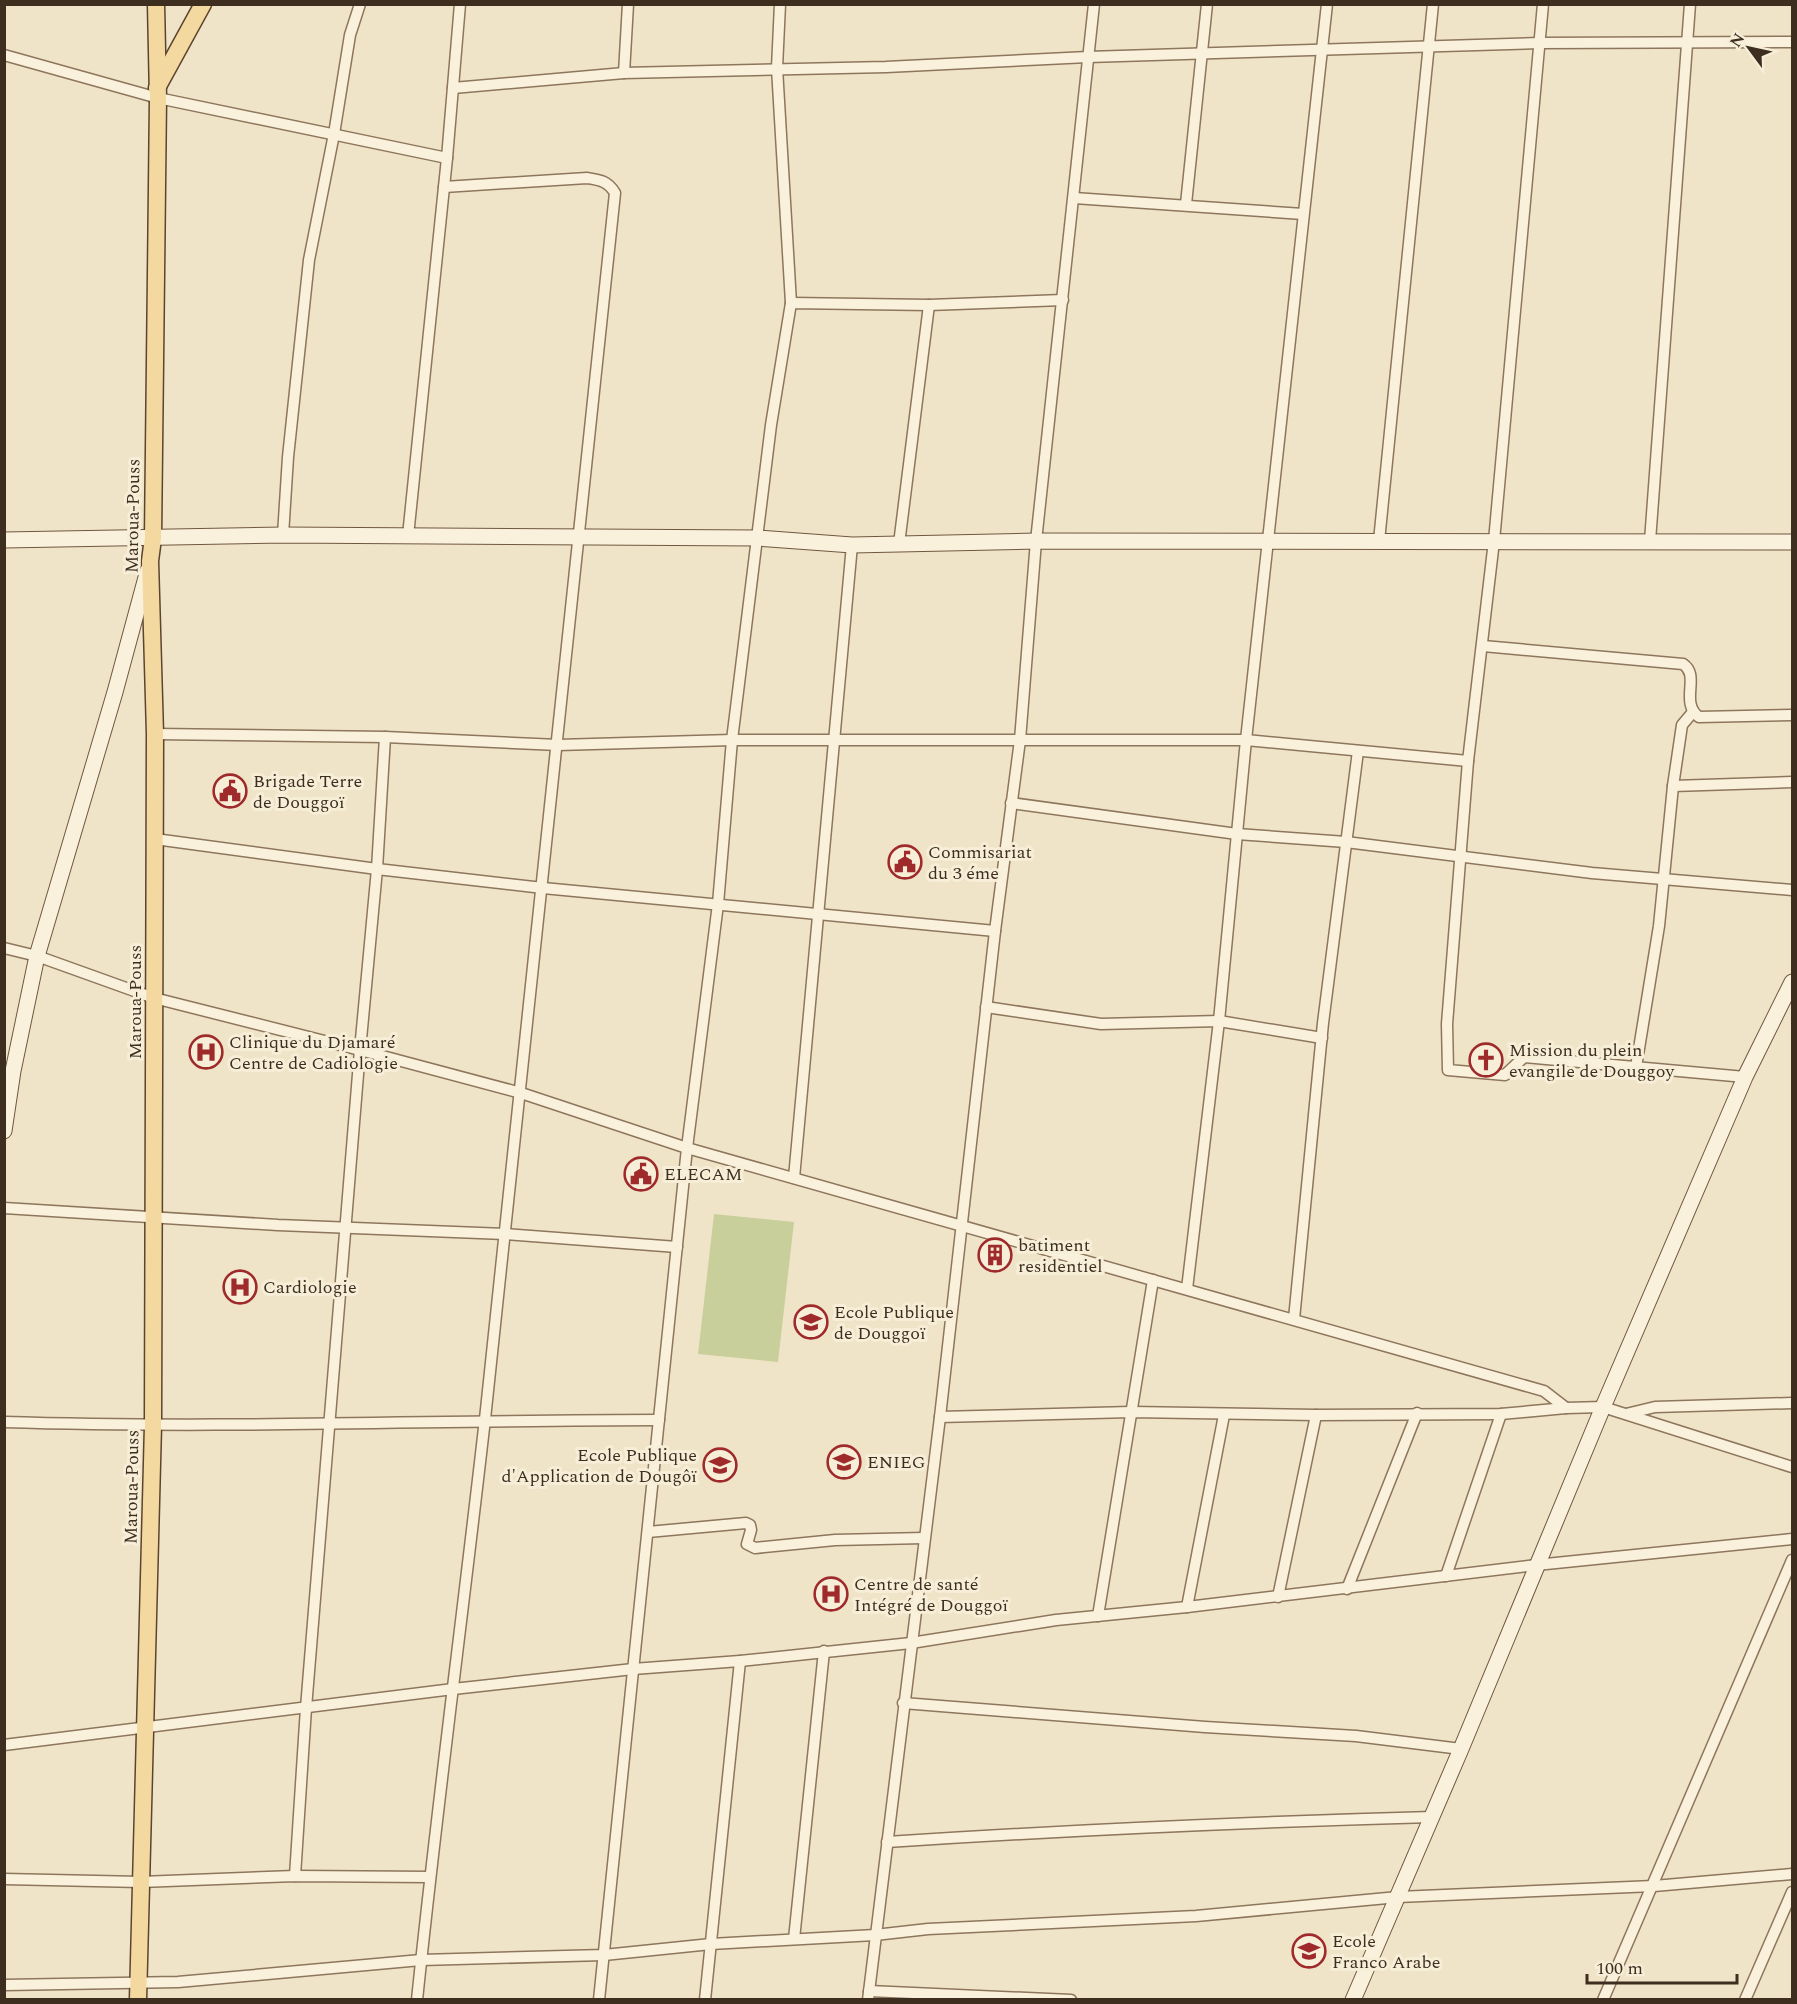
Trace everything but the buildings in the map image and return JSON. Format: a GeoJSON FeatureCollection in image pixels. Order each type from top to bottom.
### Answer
{"type":"FeatureCollection","features":[{"type":"Feature","properties":{"kind":"main road","name":"Maroua-Pouss"},"geometry":{"type":"LineString","coordinates":[[138,2000],[153,1425],[155,734],[150,561],[153,538],[156,4]]}},
{"type":"Feature","properties":{"kind":"main road"},"geometry":{"type":"LineString","coordinates":[[157,93],[203,4]]}},
{"type":"Feature","properties":{"kind":"street"},"geometry":{"type":"LineString","coordinates":[[283,535],[288,457],[309,260],[334,134],[350,35],[360,4]]}},
{"type":"Feature","properties":{"kind":"street"},"geometry":{"type":"LineString","coordinates":[[408,536],[447,158],[460,4]]}},
{"type":"Feature","properties":{"kind":"street"},"geometry":{"type":"LineString","coordinates":[[624,74],[628,4]]}},
{"type":"Feature","properties":{"kind":"street"},"geometry":{"type":"LineString","coordinates":[[598,2000],[687,1148],[718,904],[732,740],[771,425],[791,303],[777,68],[780,4]]}},
{"type":"Feature","properties":{"kind":"street"},"geometry":{"type":"LineString","coordinates":[[1071,2000],[869,1995],[910,1643],[940,1417],[995,931],[1020,740],[1036,541],[1094,4]]}},
{"type":"Feature","properties":{"kind":"street"},"geometry":{"type":"LineString","coordinates":[[1186,204],[1207,4]]}},
{"type":"Feature","properties":{"kind":"street"},"geometry":{"type":"LineString","coordinates":[[1187,1289],[1219,1021],[1246,740],[1327,4]]}},
{"type":"Feature","properties":{"kind":"street"},"geometry":{"type":"LineString","coordinates":[[1379,541],[1433,4]]}},
{"type":"Feature","properties":{"kind":"street"},"geometry":{"type":"LineString","coordinates":[[1543,4],[1494,541],[1468,761],[1447,1024],[1448,1070],[1505,1075],[1524,1056],[1745,1077]]}},
{"type":"Feature","properties":{"kind":"street"},"geometry":{"type":"LineString","coordinates":[[1650,542],[1690,4]]}},
{"type":"Feature","properties":{"kind":"street"},"geometry":{"type":"LineString","coordinates":[[453,88],[624,74],[777,68],[886,67],[1088,57],[1539,43],[1792,42]]}},
{"type":"Feature","properties":{"kind":"street"},"geometry":{"type":"LineString","coordinates":[[4,56],[334,134],[447,158]]}},
{"type":"Feature","properties":{"kind":"street"},"geometry":{"type":"LineString","coordinates":[[417,2000],[521,1093],[615,193],[603,180],[587,178],[444,187]]}},
{"type":"Feature","properties":{"kind":"street"},"geometry":{"type":"LineString","coordinates":[[1074,198],[1186,204],[1303,214]]}},
{"type":"Feature","properties":{"kind":"street"},"geometry":{"type":"LineString","coordinates":[[791,303],[929,305],[1063,300]]}},
{"type":"Feature","properties":{"kind":"street"},"geometry":{"type":"LineString","coordinates":[[898,544],[929,305]]}},
{"type":"Feature","properties":{"kind":"street"},"geometry":{"type":"LineString","coordinates":[[4,540],[283,535],[757,538],[852,545],[1036,541],[1792,542]]}},
{"type":"Feature","properties":{"kind":"street"},"geometry":{"type":"LineString","coordinates":[[794,1178],[852,545]]}},
{"type":"Feature","properties":{"kind":"street"},"geometry":{"type":"LineString","coordinates":[[4,1131],[13,1071],[37,956],[115,692],[150,561]]}},
{"type":"Feature","properties":{"kind":"street"},"geometry":{"type":"LineString","coordinates":[[1483,646],[1683,664],[1688,667],[1690,674],[1690,704],[1693,712],[1699,717],[1792,715]]}},
{"type":"Feature","properties":{"kind":"street"},"geometry":{"type":"LineString","coordinates":[[1636,1067],[1659,926],[1673,786],[1682,725],[1693,712]]}},
{"type":"Feature","properties":{"kind":"street"},"geometry":{"type":"LineString","coordinates":[[155,734],[385,737],[558,745],[732,740],[1246,740],[1468,761]]}},
{"type":"Feature","properties":{"kind":"street"},"geometry":{"type":"LineString","coordinates":[[295,1876],[306,1708],[345,1228],[377,869],[385,737]]}},
{"type":"Feature","properties":{"kind":"street"},"geometry":{"type":"LineString","coordinates":[[1294,1319],[1322,1038],[1358,751]]}},
{"type":"Feature","properties":{"kind":"street"},"geometry":{"type":"LineString","coordinates":[[1673,786],[1792,782]]}},
{"type":"Feature","properties":{"kind":"street"},"geometry":{"type":"LineString","coordinates":[[1011,803],[1237,834],[1346,842],[1592,873],[1792,890]]}},
{"type":"Feature","properties":{"kind":"street"},"geometry":{"type":"LineString","coordinates":[[155,839],[377,869],[543,888],[995,931]]}},
{"type":"Feature","properties":{"kind":"street"},"geometry":{"type":"LineString","coordinates":[[4,948],[37,956],[154,998],[521,1093],[687,1148],[1544,1391],[1566,1408]]}},
{"type":"Feature","properties":{"kind":"street"},"geometry":{"type":"LineString","coordinates":[[1353,2000],[1745,1077],[1787,1007],[1792,982]]}},
{"type":"Feature","properties":{"kind":"street"},"geometry":{"type":"LineString","coordinates":[[986,1007],[1101,1024],[1219,1021],[1322,1038]]}},
{"type":"Feature","properties":{"kind":"street"},"geometry":{"type":"LineString","coordinates":[[4,1208],[345,1228],[505,1234],[677,1247]]}},
{"type":"Feature","properties":{"kind":"street"},"geometry":{"type":"LineString","coordinates":[[1098,1616],[1153,1280]]}},
{"type":"Feature","properties":{"kind":"street"},"geometry":{"type":"LineString","coordinates":[[1625,1414],[1655,1407],[1792,1403]]}},
{"type":"Feature","properties":{"kind":"street"},"geometry":{"type":"LineString","coordinates":[[940,1417],[1131,1412],[1224,1415],[1501,1414],[1603,1407],[1792,1467]]}},
{"type":"Feature","properties":{"kind":"street"},"geometry":{"type":"LineString","coordinates":[[1347,1589],[1417,1413]]}},
{"type":"Feature","properties":{"kind":"street"},"geometry":{"type":"LineString","coordinates":[[1446,1576],[1501,1414]]}},
{"type":"Feature","properties":{"kind":"street"},"geometry":{"type":"LineString","coordinates":[[1187,1607],[1224,1415]]}},
{"type":"Feature","properties":{"kind":"street"},"geometry":{"type":"LineString","coordinates":[[1278,1597],[1316,1415]]}},
{"type":"Feature","properties":{"kind":"street"},"geometry":{"type":"LineString","coordinates":[[4,1422],[330,1425],[485,1420],[659,1420]]}},
{"type":"Feature","properties":{"kind":"street"},"geometry":{"type":"LineString","coordinates":[[648,1532],[746,1523],[752,1530],[747,1544],[755,1548],[835,1540],[924,1538]]}},
{"type":"Feature","properties":{"kind":"street"},"geometry":{"type":"LineString","coordinates":[[4,1745],[453,1689],[633,1669],[910,1643],[1056,1620],[1278,1597],[1536,1565],[1792,1539]]}},
{"type":"Feature","properties":{"kind":"street"},"geometry":{"type":"LineString","coordinates":[[1603,2000],[1654,1886],[1792,1560]]}},
{"type":"Feature","properties":{"kind":"street"},"geometry":{"type":"LineString","coordinates":[[794,1939],[824,1650]]}},
{"type":"Feature","properties":{"kind":"street"},"geometry":{"type":"LineString","coordinates":[[705,2000],[740,1660]]}},
{"type":"Feature","properties":{"kind":"street"},"geometry":{"type":"LineString","coordinates":[[903,1703],[1206,1727],[1356,1736],[1461,1749]]}},
{"type":"Feature","properties":{"kind":"street"},"geometry":{"type":"LineString","coordinates":[[887,1842],[1184,1825],[1432,1817]]}},
{"type":"Feature","properties":{"kind":"street"},"geometry":{"type":"LineString","coordinates":[[4,1985],[178,1982],[421,1960],[604,1955],[711,1944],[939,1929],[1196,1916],[1398,1897],[1654,1886],[1792,1875]]}},
{"type":"Feature","properties":{"kind":"street"},"geometry":{"type":"LineString","coordinates":[[4,1879],[141,1882],[295,1876],[430,1877]]}},
{"type":"Feature","properties":{"kind":"street"},"geometry":{"type":"LineString","coordinates":[[1744,2000],[1792,1892]]}},
{"type":"Feature","properties":{"kind":"green space"},"geometry":{"type":"Polygon","coordinates":[[[714,1214],[794,1222],[778,1362],[698,1354],[714,1214]]]}},
{"type":"Feature","properties":{"kind":"place","name":"Brigade Terre de Douggoï"},"geometry":{"type":"Point","coordinates":[230,791]}},
{"type":"Feature","properties":{"kind":"place","name":"Commisariat du 3 éme"},"geometry":{"type":"Point","coordinates":[905,862]}},
{"type":"Feature","properties":{"kind":"place","name":"Clinique du Djamaré Centre de Cadiologie"},"geometry":{"type":"Point","coordinates":[206,1052]}},
{"type":"Feature","properties":{"kind":"place","name":"Mission du plein evangile de Douggoy"},"geometry":{"type":"Point","coordinates":[1486,1060]}},
{"type":"Feature","properties":{"kind":"place","name":"ELECAM"},"geometry":{"type":"Point","coordinates":[641,1174]}},
{"type":"Feature","properties":{"kind":"place","name":"batiment residentiel"},"geometry":{"type":"Point","coordinates":[995,1255]}},
{"type":"Feature","properties":{"kind":"place","name":"Cardiologie"},"geometry":{"type":"Point","coordinates":[240,1287]}},
{"type":"Feature","properties":{"kind":"place","name":"Ecole Publique de Douggoï"},"geometry":{"type":"Point","coordinates":[811,1322]}},
{"type":"Feature","properties":{"kind":"place","name":"ENIEG"},"geometry":{"type":"Point","coordinates":[844,1462]}},
{"type":"Feature","properties":{"kind":"place","name":"Ecole Publique d'Application de Dougôï"},"geometry":{"type":"Point","coordinates":[720,1465]}},
{"type":"Feature","properties":{"kind":"place","name":"Centre de santé Intégré de Douggoï"},"geometry":{"type":"Point","coordinates":[831,1594]}},
{"type":"Feature","properties":{"kind":"place","name":"Ecole Franco Arabe"},"geometry":{"type":"Point","coordinates":[1309,1951]}}]}
